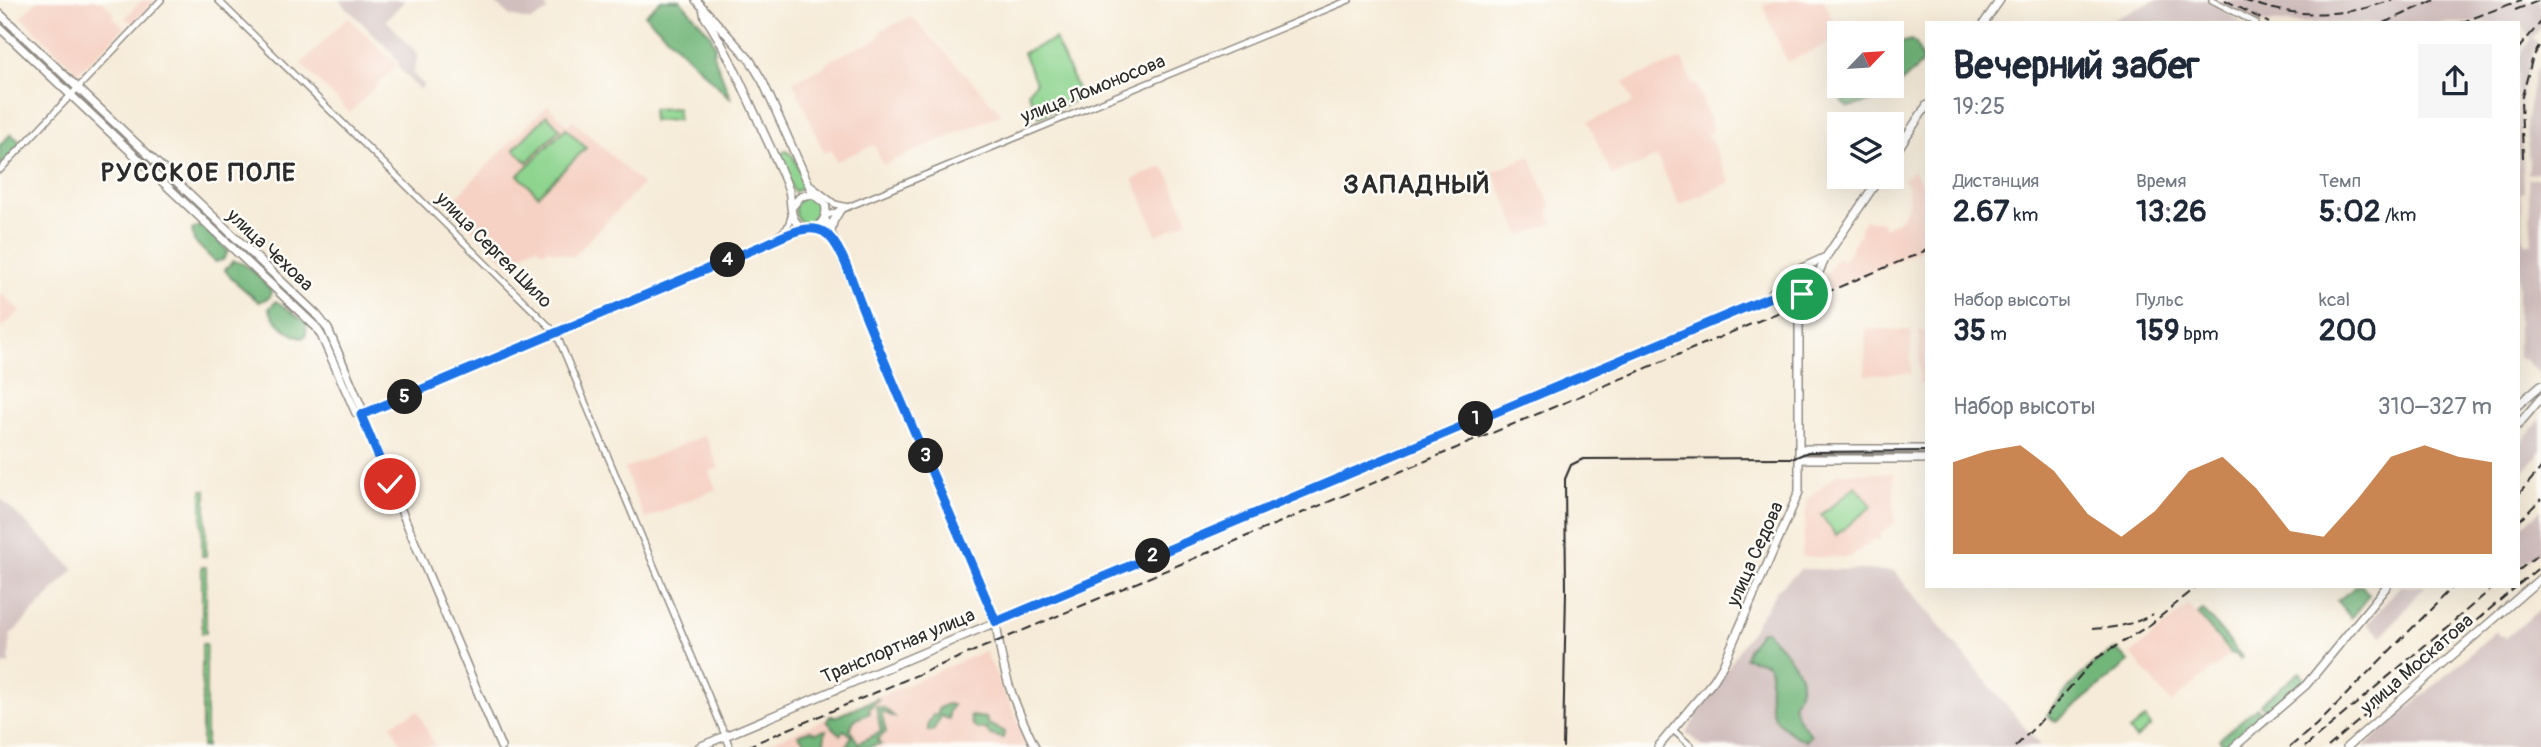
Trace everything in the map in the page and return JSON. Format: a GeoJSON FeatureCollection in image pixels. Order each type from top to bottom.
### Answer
{"type":"FeatureCollection","features":[{"type":"Feature","properties":{"kind":"main road"},"geometry":{"type":"LineString","coordinates":[[696,0],[733,39],[756,71],[776,107],[813,194]]}},
{"type":"Feature","properties":{"kind":"main road"},"geometry":{"type":"LineString","coordinates":[[1985,21],[2000,0]]}},
{"type":"Feature","properties":{"kind":"main road"},"geometry":{"type":"LineString","coordinates":[[703,8],[705,17],[735,69],[789,190],[796,222],[829,236],[841,254]]}},
{"type":"Feature","properties":{"kind":"main road","name":"улица Чехова"},"geometry":{"type":"LineString","coordinates":[[0,14],[322,320],[363,411],[361,415],[501,747]]}},
{"type":"Feature","properties":{"kind":"main road","name":"улица Чехова"},"geometry":{"type":"LineString","coordinates":[[0,28],[316,327],[356,413],[361,415]]}},
{"type":"Feature","properties":{"kind":"main road"},"geometry":{"type":"LineString","coordinates":[[1904,140],[1925,108]]}},
{"type":"Feature","properties":{"kind":"main road"},"geometry":{"type":"LineString","coordinates":[[158,179],[164,172]]}},
{"type":"Feature","properties":{"kind":"main road"},"geometry":{"type":"LineString","coordinates":[[1800,305],[1826,257],[1872,189]]}},
{"type":"Feature","properties":{"kind":"main road"},"geometry":{"type":"LineString","coordinates":[[792,211],[801,196],[813,194],[825,204],[831,233],[996,622],[1006,681],[1035,747]]}},
{"type":"Feature","properties":{"kind":"main road"},"geometry":{"type":"LineString","coordinates":[[831,233],[833,222],[844,209]]}},
{"type":"Feature","properties":{"kind":"main road"},"geometry":{"type":"LineString","coordinates":[[815,228],[826,218]]}},
{"type":"Feature","properties":{"kind":"main road"},"geometry":{"type":"LineString","coordinates":[[1768,298],[1794,271],[1826,257]]}},
{"type":"Feature","properties":{"kind":"main road"},"geometry":{"type":"LineString","coordinates":[[1794,271],[1810,272],[1813,279],[1811,289],[1802,294],[1793,292],[1788,280],[1794,271]]}},
{"type":"Feature","properties":{"kind":"main road","name":"Транспортная улица"},"geometry":{"type":"LineString","coordinates":[[699,747],[1768,298],[1793,292]]}},
{"type":"Feature","properties":{"kind":"main road","name":"улица Седова"},"geometry":{"type":"LineString","coordinates":[[1658,747],[1714,680],[1723,665],[1798,497],[1800,305],[1793,292]]}},
{"type":"Feature","properties":{"kind":"main road"},"geometry":{"type":"LineString","coordinates":[[2520,403],[2541,385]]}},
{"type":"Feature","properties":{"kind":"main road"},"geometry":{"type":"LineString","coordinates":[[2520,423],[2541,398]]}},
{"type":"Feature","properties":{"kind":"main road"},"geometry":{"type":"LineString","coordinates":[[1800,449],[1925,449]]}},
{"type":"Feature","properties":{"kind":"main road"},"geometry":{"type":"LineString","coordinates":[[1800,459],[1925,459]]}},
{"type":"Feature","properties":{"kind":"main road","name":"улица Москатова"},"geometry":{"type":"LineString","coordinates":[[2347,747],[2541,578]]}},
{"type":"Feature","properties":{"kind":"main road"},"geometry":{"type":"LineString","coordinates":[[2234,747],[2306,685],[2385,588]]}},
{"type":"Feature","properties":{"kind":"street"},"geometry":{"type":"LineString","coordinates":[[0,170],[161,0]]}},
{"type":"Feature","properties":{"kind":"street","name":"улица Сергея Шило"},"geometry":{"type":"LineString","coordinates":[[218,0],[556,333],[730,747]]}},
{"type":"Feature","properties":{"kind":"street","name":"улица Ломоносова"},"geometry":{"type":"LineString","coordinates":[[826,218],[1349,0]]}},
{"type":"Feature","properties":{"kind":"street"},"geometry":{"type":"LineString","coordinates":[[2212,0],[2252,21]]}},
{"type":"Feature","properties":{"kind":"street"},"geometry":{"type":"LineString","coordinates":[[808,183],[844,209]]}},
{"type":"Feature","properties":{"kind":"street"},"geometry":{"type":"LineString","coordinates":[[759,247],[784,232],[792,211]]}},
{"type":"Feature","properties":{"kind":"street"},"geometry":{"type":"LineString","coordinates":[[361,415],[806,228]]}},
{"type":"Feature","properties":{"kind":"street"},"geometry":{"type":"LineString","coordinates":[[1673,730],[1692,747]]}},
{"type":"Feature","properties":{"kind":"shaded area"},"geometry":{"type":"Polygon","coordinates":[[[38,0],[101,0],[115,14],[113,17],[129,32],[124,28],[78,73],[21,17],[38,0]]]}},
{"type":"Feature","properties":{"kind":"shaded area"},"geometry":{"type":"Polygon","coordinates":[[[142,0],[156,0],[133,24],[125,18],[142,0]]]}},
{"type":"Feature","properties":{"kind":"shaded area"},"geometry":{"type":"Polygon","coordinates":[[[339,0],[405,0],[386,20],[419,55],[413,74],[424,85],[419,90],[398,67],[399,64],[392,53],[339,0]]]}},
{"type":"Feature","properties":{"kind":"shaded area"},"geometry":{"type":"Polygon","coordinates":[[[491,0],[542,0],[548,11],[531,21],[510,16],[491,0]]]}},
{"type":"Feature","properties":{"kind":"shaded area"},"geometry":{"type":"Polygon","coordinates":[[[1779,0],[1824,0],[1834,21],[1827,21],[1827,44],[1787,62],[1763,6],[1779,0]]]}},
{"type":"Feature","properties":{"kind":"shaded area"},"geometry":{"type":"Polygon","coordinates":[[[2156,0],[2207,0],[2239,21],[2110,21],[2156,0]]]}},
{"type":"Feature","properties":{"kind":"shaded area"},"geometry":{"type":"Polygon","coordinates":[[[2219,0],[2541,0],[2541,28],[2532,39],[2537,42],[2522,89],[2520,114],[2520,56],[2531,39],[2520,21],[2256,21],[2219,0]]]}},
{"type":"Feature","properties":{"kind":"shaded area"},"geometry":{"type":"Polygon","coordinates":[[[348,17],[397,65],[350,113],[301,64],[348,17]]]}},
{"type":"Feature","properties":{"kind":"shaded area"},"geometry":{"type":"Polygon","coordinates":[[[912,17],[1002,114],[883,165],[874,145],[836,161],[831,150],[824,153],[793,81],[823,68],[830,60],[878,39],[881,30],[912,17]]]}},
{"type":"Feature","properties":{"kind":"shaded area"},"geometry":{"type":"Polygon","coordinates":[[[1682,59],[1693,85],[1697,85],[1713,131],[1708,134],[1730,182],[1679,205],[1657,157],[1612,176],[1588,122],[1633,103],[1624,82],[1682,59]]]}},
{"type":"Feature","properties":{"kind":"shaded area"},"geometry":{"type":"Polygon","coordinates":[[[2541,64],[2541,173],[2528,174],[2526,123],[2535,72],[2541,64]]]}},
{"type":"Feature","properties":{"kind":"shaded area"},"geometry":{"type":"Polygon","coordinates":[[[548,105],[567,125],[573,120],[642,184],[573,257],[547,249],[543,252],[537,246],[527,251],[512,268],[448,205],[548,105]]]}},
{"type":"Feature","properties":{"kind":"shaded area"},"geometry":{"type":"Polygon","coordinates":[[[2520,114],[2524,192],[2520,193],[2520,114]]]}},
{"type":"Feature","properties":{"kind":"shaded area"},"geometry":{"type":"Polygon","coordinates":[[[1530,156],[1551,208],[1548,210],[1553,223],[1521,236],[1493,172],[1530,156]]]}},
{"type":"Feature","properties":{"kind":"shaded area"},"geometry":{"type":"Polygon","coordinates":[[[1162,167],[1167,171],[1188,221],[1157,235],[1133,179],[1162,167]]]}},
{"type":"Feature","properties":{"kind":"shaded area"},"geometry":{"type":"Polygon","coordinates":[[[1913,171],[1925,187],[1925,248],[1824,292],[1821,283],[1837,257],[1844,261],[1865,220],[1882,222],[1884,228],[1901,219],[1909,203],[1908,185],[1904,178],[1913,171]]]}},
{"type":"Feature","properties":{"kind":"shaded area"},"geometry":{"type":"Polygon","coordinates":[[[2541,178],[2541,375],[2520,359],[2520,193],[2524,243],[2532,244],[2528,179],[2541,178]]]}},
{"type":"Feature","properties":{"kind":"shaded area"},"geometry":{"type":"Polygon","coordinates":[[[0,292],[20,311],[3,327],[0,325],[0,292]]]}},
{"type":"Feature","properties":{"kind":"shaded area"},"geometry":{"type":"Polygon","coordinates":[[[1866,329],[1911,330],[1911,373],[1865,375],[1866,329]]]}},
{"type":"Feature","properties":{"kind":"shaded area"},"geometry":{"type":"Polygon","coordinates":[[[1919,330],[1925,330],[1925,384],[1919,384],[1919,330]]]}},
{"type":"Feature","properties":{"kind":"shaded area"},"geometry":{"type":"Polygon","coordinates":[[[2541,419],[2541,451],[2520,476],[2520,445],[2541,419]]]}},
{"type":"Feature","properties":{"kind":"shaded area"},"geometry":{"type":"Polygon","coordinates":[[[705,435],[719,468],[709,472],[716,489],[645,519],[624,469],[705,435]]]}},
{"type":"Feature","properties":{"kind":"shaded area"},"geometry":{"type":"Polygon","coordinates":[[[1838,473],[1894,473],[1894,522],[1880,534],[1882,537],[1877,541],[1874,539],[1851,557],[1802,557],[1807,499],[1838,473]]]}},
{"type":"Feature","properties":{"kind":"shaded area"},"geometry":{"type":"Polygon","coordinates":[[[0,498],[74,569],[10,636],[9,664],[0,665],[0,498]]]}},
{"type":"Feature","properties":{"kind":"shaded area"},"geometry":{"type":"Polygon","coordinates":[[[2541,510],[2541,551],[2520,566],[2520,528],[2541,510]]]}},
{"type":"Feature","properties":{"kind":"shaded area"},"geometry":{"type":"Polygon","coordinates":[[[1801,569],[1894,571],[2041,747],[1703,747],[1686,733],[1778,589],[1801,569]]]}},
{"type":"Feature","properties":{"kind":"shaded area"},"geometry":{"type":"Polygon","coordinates":[[[2398,588],[2423,588],[2382,636],[2367,624],[2398,588]]]}},
{"type":"Feature","properties":{"kind":"shaded area"},"geometry":{"type":"Polygon","coordinates":[[[2189,605],[2230,655],[2171,703],[2131,654],[2189,605]]]}},
{"type":"Feature","properties":{"kind":"shaded area"},"geometry":{"type":"Polygon","coordinates":[[[2541,608],[2541,747],[2364,747],[2496,631],[2506,638],[2541,608]]]}},
{"type":"Feature","properties":{"kind":"shaded area"},"geometry":{"type":"Polygon","coordinates":[[[985,651],[1030,747],[760,747],[985,651]]]}},
{"type":"Feature","properties":{"kind":"shaded area"},"geometry":{"type":"Polygon","coordinates":[[[418,711],[435,747],[402,747],[391,724],[418,711]]]}},
{"type":"Feature","properties":{"kind":"green space"},"geometry":{"type":"Polygon","coordinates":[[[661,0],[680,0],[710,34],[715,45],[714,56],[731,99],[645,15],[661,0]]]}},
{"type":"Feature","properties":{"kind":"green space"},"geometry":{"type":"Polygon","coordinates":[[[0,17],[56,70],[52,74],[0,25],[0,17]]]}},
{"type":"Feature","properties":{"kind":"green space"},"geometry":{"type":"Polygon","coordinates":[[[1055,39],[1081,98],[1039,117],[1028,92],[1036,82],[1023,53],[1055,39]]]}},
{"type":"Feature","properties":{"kind":"green space"},"geometry":{"type":"Polygon","coordinates":[[[1912,40],[1916,43],[1923,62],[1904,80],[1904,42],[1912,40]]]}},
{"type":"Feature","properties":{"kind":"green space"},"geometry":{"type":"Polygon","coordinates":[[[1840,98],[1878,98],[1848,107],[1840,98]]]}},
{"type":"Feature","properties":{"kind":"green space"},"geometry":{"type":"Polygon","coordinates":[[[86,100],[147,158],[144,161],[83,103],[86,100]]]}},
{"type":"Feature","properties":{"kind":"green space"},"geometry":{"type":"Polygon","coordinates":[[[677,108],[678,120],[653,121],[652,109],[677,108]]]}},
{"type":"Feature","properties":{"kind":"green space"},"geometry":{"type":"Polygon","coordinates":[[[547,115],[560,129],[527,162],[514,149],[547,115]]]}},
{"type":"Feature","properties":{"kind":"green space"},"geometry":{"type":"Polygon","coordinates":[[[566,128],[586,148],[538,195],[518,175],[566,128]]]}},
{"type":"Feature","properties":{"kind":"green space"},"geometry":{"type":"Polygon","coordinates":[[[11,134],[22,143],[0,167],[0,145],[11,134]]]}},
{"type":"Feature","properties":{"kind":"green space"},"geometry":{"type":"Polygon","coordinates":[[[786,151],[793,156],[806,186],[794,192],[779,162],[781,154],[786,151]]]}},
{"type":"Feature","properties":{"kind":"green space"},"geometry":{"type":"Polygon","coordinates":[[[169,179],[316,317],[323,328],[166,182],[169,179]]]}},
{"type":"Feature","properties":{"kind":"green space"},"geometry":{"type":"Polygon","coordinates":[[[809,196],[819,200],[823,210],[819,220],[809,224],[799,220],[795,210],[799,200],[809,196]]]}},
{"type":"Feature","properties":{"kind":"green space"},"geometry":{"type":"Polygon","coordinates":[[[201,225],[228,251],[223,260],[215,262],[194,241],[192,230],[201,225]]]}},
{"type":"Feature","properties":{"kind":"green space"},"geometry":{"type":"Polygon","coordinates":[[[233,261],[254,272],[271,290],[270,297],[259,302],[232,279],[225,270],[233,261]]]}},
{"type":"Feature","properties":{"kind":"green space"},"geometry":{"type":"Polygon","coordinates":[[[276,301],[307,323],[306,336],[302,338],[292,334],[274,318],[269,309],[276,301]]]}},
{"type":"Feature","properties":{"kind":"green space"},"geometry":{"type":"Polygon","coordinates":[[[1856,486],[1872,506],[1836,535],[1821,515],[1856,486]]]}},
{"type":"Feature","properties":{"kind":"green space"},"geometry":{"type":"Polygon","coordinates":[[[202,490],[206,490],[206,556],[202,556],[202,490]]]}},
{"type":"Feature","properties":{"kind":"green space"},"geometry":{"type":"Polygon","coordinates":[[[202,567],[206,567],[206,633],[202,633],[202,567]]]}},
{"type":"Feature","properties":{"kind":"green space"},"geometry":{"type":"Polygon","coordinates":[[[2354,588],[2364,588],[2369,595],[2351,618],[2337,601],[2354,588]]]}},
{"type":"Feature","properties":{"kind":"green space"},"geometry":{"type":"Polygon","coordinates":[[[2203,610],[2242,657],[2240,659],[2234,653],[2231,654],[2198,614],[2203,610]]]}},
{"type":"Feature","properties":{"kind":"green space"},"geometry":{"type":"Polygon","coordinates":[[[1761,631],[1766,631],[1782,648],[1800,676],[1800,688],[1793,705],[1798,718],[1811,735],[1806,741],[1784,728],[1775,718],[1770,698],[1770,668],[1766,663],[1745,658],[1761,631]]]}},
{"type":"Feature","properties":{"kind":"green space"},"geometry":{"type":"Polygon","coordinates":[[[202,644],[206,644],[206,747],[202,747],[202,644]]]}},
{"type":"Feature","properties":{"kind":"green space"},"geometry":{"type":"Polygon","coordinates":[[[2117,649],[2129,662],[2056,722],[2047,715],[2087,669],[2117,649]]]}},
{"type":"Feature","properties":{"kind":"green space"},"geometry":{"type":"Polygon","coordinates":[[[2300,672],[2305,680],[2267,712],[2260,704],[2300,672]]]}},
{"type":"Feature","properties":{"kind":"green space"},"geometry":{"type":"Polygon","coordinates":[[[879,698],[869,709],[870,713],[854,720],[850,729],[858,743],[881,732],[876,706],[884,708],[896,718],[881,711],[886,732],[877,740],[881,744],[846,747],[852,736],[844,730],[840,735],[827,721],[830,716],[837,716],[879,698]]]}},
{"type":"Feature","properties":{"kind":"green space"},"geometry":{"type":"Polygon","coordinates":[[[947,704],[953,705],[949,711],[949,719],[941,716],[933,731],[928,731],[933,715],[937,715],[939,708],[947,704]]]}},
{"type":"Feature","properties":{"kind":"green space"},"geometry":{"type":"Polygon","coordinates":[[[2257,707],[2264,716],[2226,747],[2219,739],[2257,707]]]}},
{"type":"Feature","properties":{"kind":"green space"},"geometry":{"type":"Polygon","coordinates":[[[970,716],[986,718],[988,724],[1004,731],[1003,738],[990,735],[986,729],[977,729],[970,716]]]}},
{"type":"Feature","properties":{"kind":"green space"},"geometry":{"type":"Polygon","coordinates":[[[2145,718],[2151,726],[2136,739],[2129,731],[2145,718]]]}},
{"type":"Feature","properties":{"kind":"green space"},"geometry":{"type":"Polygon","coordinates":[[[811,730],[815,733],[826,730],[823,747],[810,747],[798,735],[811,730]]]}},
{"type":"Feature","properties":{"kind":"tram line"},"geometry":{"type":"LineString","coordinates":[[1563,747],[1565,479],[1571,465],[1583,459],[1794,458],[1808,452],[1925,451]]}},
{"type":"Feature","properties":{"kind":"railway"},"geometry":{"type":"LineString","coordinates":[[2225,0],[2265,21]]}},
{"type":"Feature","properties":{"kind":"railway"},"geometry":{"type":"LineString","coordinates":[[2243,0],[2280,10],[2318,14],[2355,10],[2392,0]]}},
{"type":"Feature","properties":{"kind":"railway"},"geometry":{"type":"LineString","coordinates":[[2388,21],[2435,0]]}},
{"type":"Feature","properties":{"kind":"railway"},"geometry":{"type":"LineString","coordinates":[[2465,21],[2521,0]]}},
{"type":"Feature","properties":{"kind":"railway"},"geometry":{"type":"LineString","coordinates":[[2515,10],[2541,0]]}},
{"type":"Feature","properties":{"kind":"railway"},"geometry":{"type":"LineString","coordinates":[[2520,47],[2541,22]]}},
{"type":"Feature","properties":{"kind":"railway"},"geometry":{"type":"LineString","coordinates":[[2523,158],[2521,100],[2532,60],[2541,42]]}},
{"type":"Feature","properties":{"kind":"railway"},"geometry":{"type":"LineString","coordinates":[[746,747],[1925,251]]}},
{"type":"Feature","properties":{"kind":"railway"},"geometry":{"type":"LineString","coordinates":[[2520,493],[2541,468]]}},
{"type":"Feature","properties":{"kind":"railway"},"geometry":{"type":"LineString","coordinates":[[2520,520],[2541,499]]}},
{"type":"Feature","properties":{"kind":"railway"},"geometry":{"type":"LineString","coordinates":[[2520,569],[2541,552]]}},
{"type":"Feature","properties":{"kind":"railway"},"geometry":{"type":"LineString","coordinates":[[2520,583],[2541,566]]}},
{"type":"Feature","properties":{"kind":"railway"},"geometry":{"type":"LineString","coordinates":[[2015,747],[2094,660],[2151,624],[2196,588]]}},
{"type":"Feature","properties":{"kind":"railway"},"geometry":{"type":"LineString","coordinates":[[2290,747],[2316,725],[2452,588]]}},
{"type":"Feature","properties":{"kind":"railway"},"geometry":{"type":"LineString","coordinates":[[2305,747],[2493,588]]}},
{"type":"Feature","properties":{"kind":"railway"},"geometry":{"type":"LineString","coordinates":[[2328,747],[2515,588]]}},
{"type":"Feature","properties":{"kind":"railway"},"geometry":{"type":"LineString","coordinates":[[2092,629],[2123,625],[2153,614]]}},
{"type":"Feature","properties":{"kind":"district","name":"РУССКОЕ ПОЛЕ"},"geometry":{"type":"Point","coordinates":[199,173]}},
{"type":"Feature","properties":{"kind":"district","name":"ЗАПАДНЫЙ"},"geometry":{"type":"Point","coordinates":[1417,185]}},
{"type":"Feature","properties":{"kind":"route"},"geometry":{"type":"LineString","coordinates":[[390,484],[361,415],[759,247],[806,228],[815,228],[829,236],[841,254],[996,622],[1768,298],[1788,292],[1802,294]]}}]}
